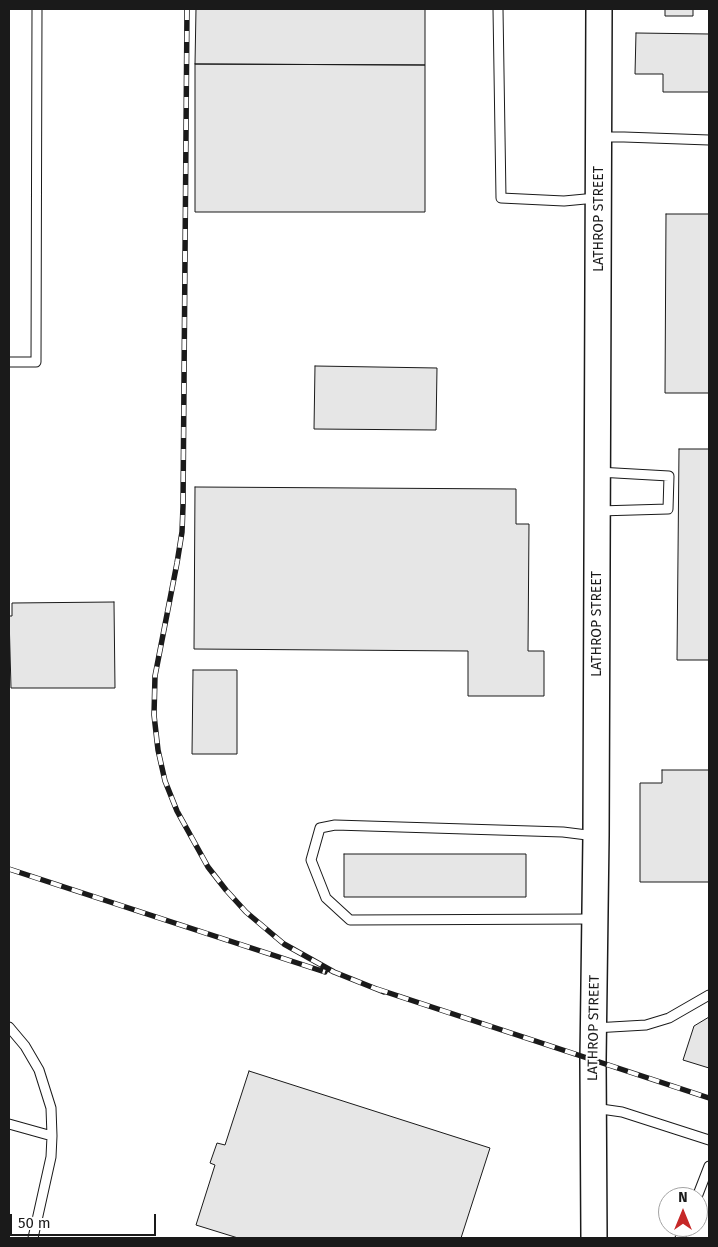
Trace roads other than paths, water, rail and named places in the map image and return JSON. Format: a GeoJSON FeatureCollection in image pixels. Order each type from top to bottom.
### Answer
{"type":"FeatureCollection","features":[{"type":"Feature","properties":{"kind":"street","name":"LATHROP STREET"},"geometry":{"type":"LineString","coordinates":[[594,1238],[593,1108],[600,9]]}},
{"type":"Feature","properties":{"kind":"lane"},"geometry":{"type":"LineString","coordinates":[[9,362],[36,362],[37,9]]}},
{"type":"Feature","properties":{"kind":"lane"},"geometry":{"type":"LineString","coordinates":[[498,9],[502,198],[564,201],[599,197]]}},
{"type":"Feature","properties":{"kind":"lane"},"geometry":{"type":"LineString","coordinates":[[599,138],[709,140]]}},
{"type":"Feature","properties":{"kind":"lane"},"geometry":{"type":"LineString","coordinates":[[597,511],[668,509],[669,476],[598,472]]}},
{"type":"Feature","properties":{"kind":"lane"},"geometry":{"type":"LineString","coordinates":[[595,919],[350,920],[326,898],[312,860],[320,828],[335,825],[563,832],[596,836]]}},
{"type":"Feature","properties":{"kind":"lane"},"geometry":{"type":"LineString","coordinates":[[594,1028],[646,1025],[669,1018],[709,994]]}},
{"type":"Feature","properties":{"kind":"lane"},"geometry":{"type":"LineString","coordinates":[[9,1027],[25,1046],[39,1070],[51,1108],[52,1136],[47,1178],[33,1238]]}},
{"type":"Feature","properties":{"kind":"lane"},"geometry":{"type":"LineString","coordinates":[[593,1108],[622,1112],[709,1140]]}},
{"type":"Feature","properties":{"kind":"lane"},"geometry":{"type":"LineString","coordinates":[[9,1124],[52,1136]]}},
{"type":"Feature","properties":{"kind":"lane"},"geometry":{"type":"LineString","coordinates":[[701,1187],[709,1166]]}},
{"type":"Feature","properties":{"kind":"railway"},"geometry":{"type":"LineString","coordinates":[[187,9],[182,532],[155,676],[154,715],[158,750],[165,781],[177,811],[208,867],[246,912],[284,944],[334,972],[384,992]]}},
{"type":"Feature","properties":{"kind":"railway"},"geometry":{"type":"LineString","coordinates":[[9,869],[325,972]]}},
{"type":"Feature","properties":{"kind":"railway"},"geometry":{"type":"LineString","coordinates":[[377,989],[709,1098]]}}]}
